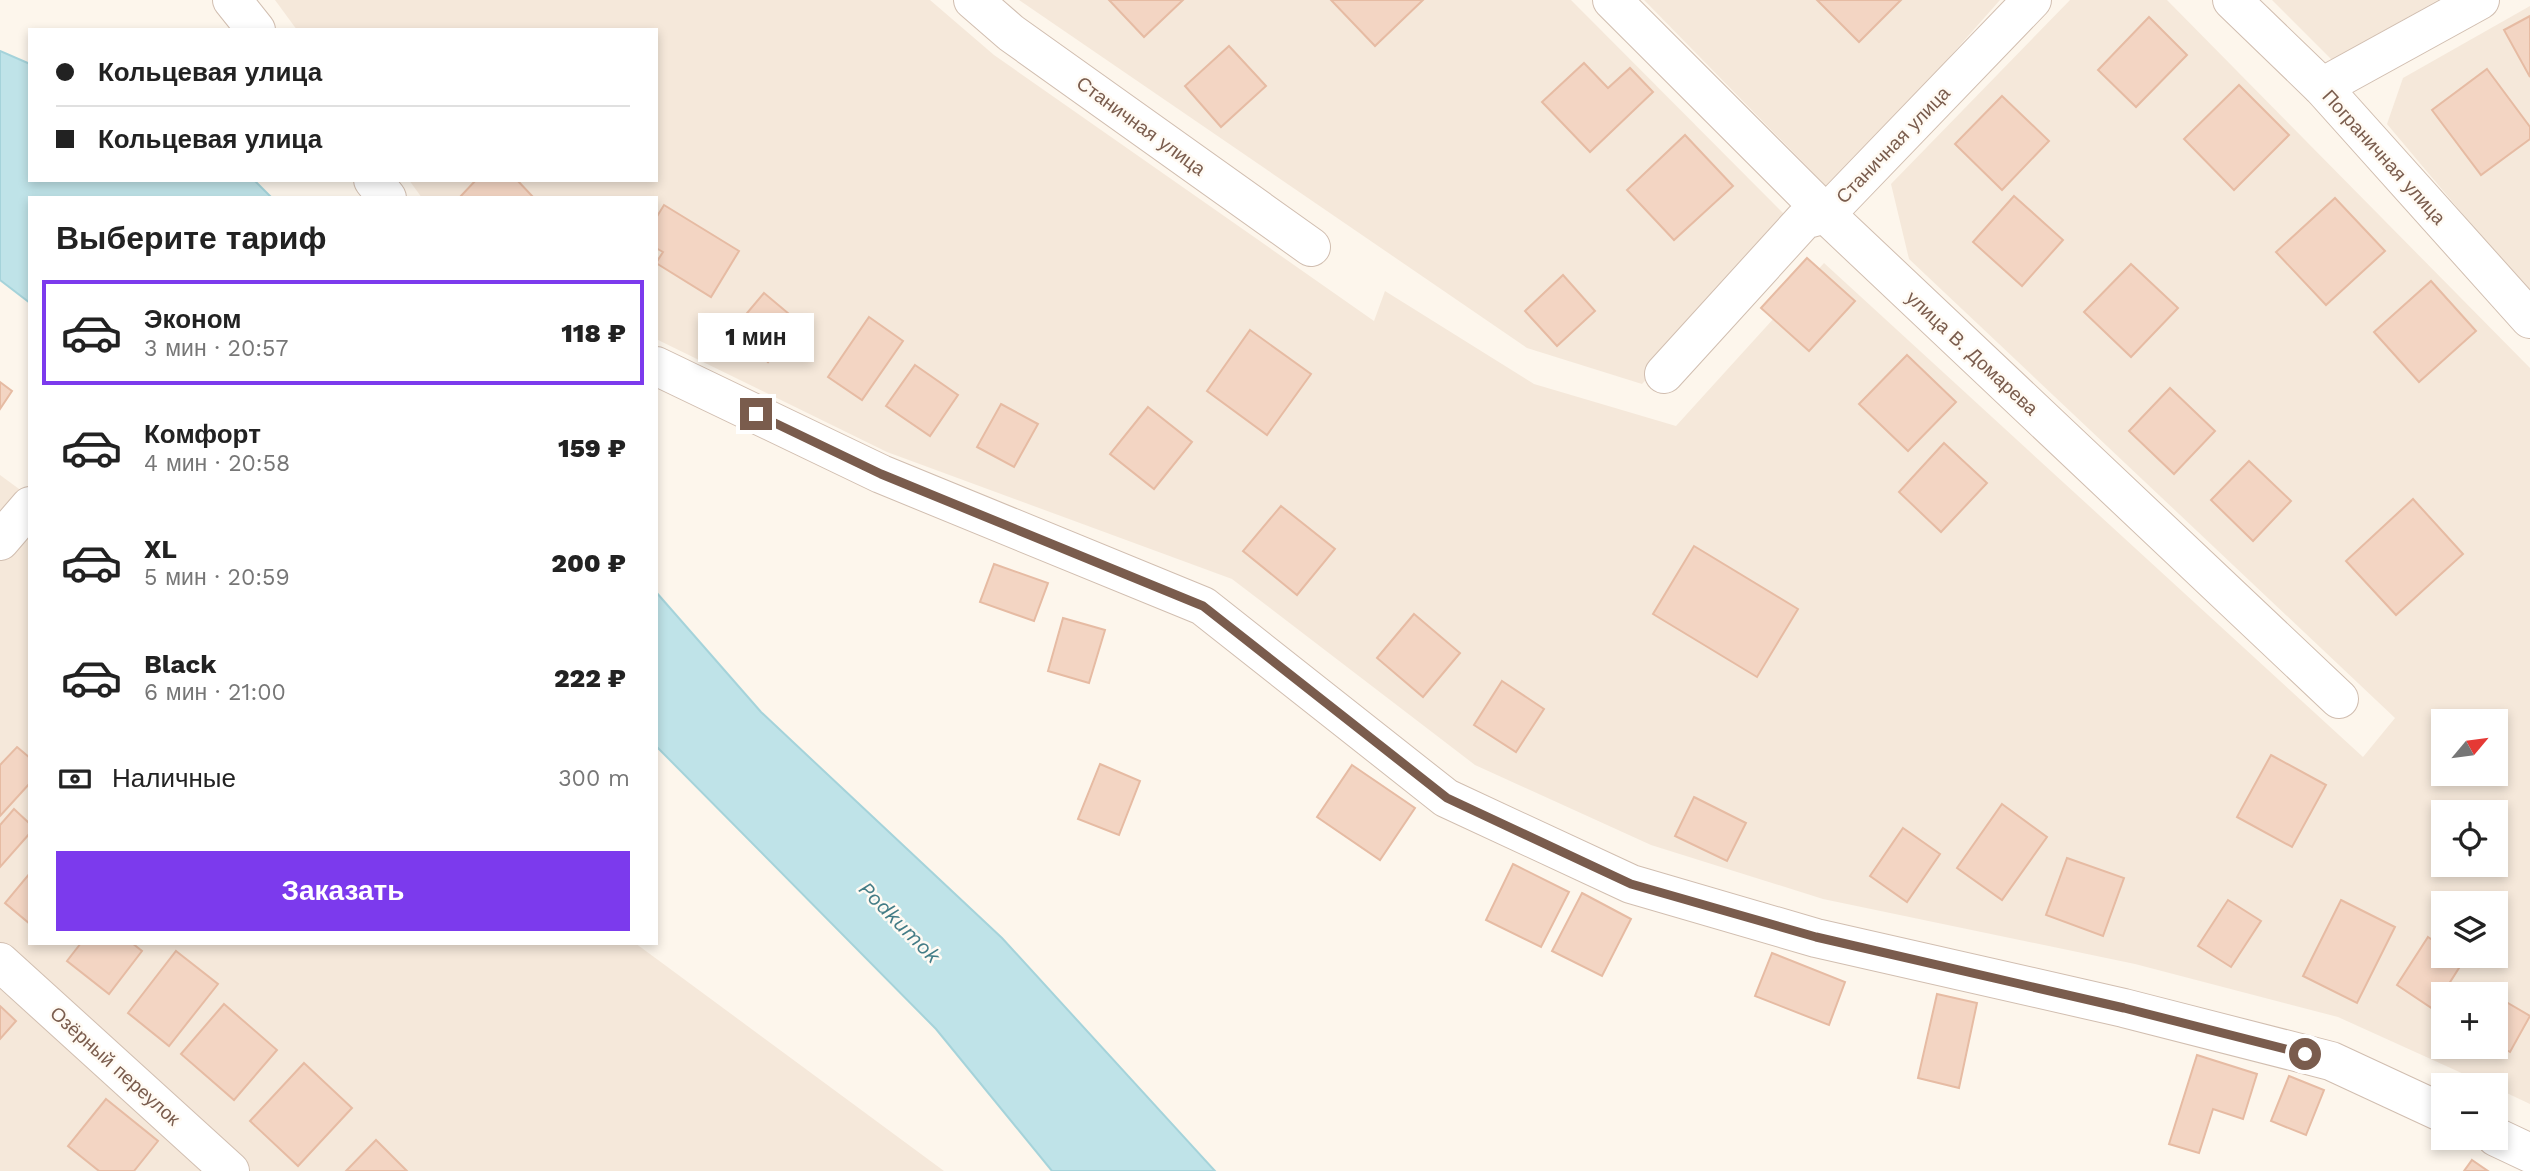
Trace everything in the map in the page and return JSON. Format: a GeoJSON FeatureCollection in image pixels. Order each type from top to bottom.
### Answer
{"type":"FeatureCollection","features":[{"type":"Feature","properties":{"kind":"street"},"geometry":{"type":"LineString","coordinates":[[232,0],[254,28]]}},
{"type":"Feature","properties":{"kind":"street","name":"Станичная улица"},"geometry":{"type":"LineString","coordinates":[[973,0],[1011,33],[1311,247]]}},
{"type":"Feature","properties":{"kind":"street","name":"улица В. Домарева"},"geometry":{"type":"LineString","coordinates":[[1612,0],[1826,214],[2339,699]]}},
{"type":"Feature","properties":{"kind":"street","name":"Станичная улица"},"geometry":{"type":"LineString","coordinates":[[1664,374],[1804,220],[1826,214],[2032,0]]}},
{"type":"Feature","properties":{"kind":"street","name":"Пограничная улица"},"geometry":{"type":"LineString","coordinates":[[2232,0],[2322,87],[2530,319]]}},
{"type":"Feature","properties":{"kind":"street"},"geometry":{"type":"LineString","coordinates":[[2322,87],[2480,0]]}},
{"type":"Feature","properties":{"kind":"street"},"geometry":{"type":"LineString","coordinates":[[375,182],[385,196]]}},
{"type":"Feature","properties":{"kind":"street"},"geometry":{"type":"LineString","coordinates":[[658,367],[881,474],[1203,606],[1447,798],[1631,884],[1816,937],[2124,1008],[2331,1061],[2431,1107]]}},
{"type":"Feature","properties":{"kind":"street"},"geometry":{"type":"LineString","coordinates":[[0,541],[28,508]]}},
{"type":"Feature","properties":{"kind":"street","name":"Озёрный переулок"},"geometry":{"type":"LineString","coordinates":[[0,962],[230,1171]]}},
{"type":"Feature","properties":{"kind":"street"},"geometry":{"type":"LineString","coordinates":[[2508,1143],[2530,1153]]}},
{"type":"Feature","properties":{"kind":"shaded area"},"geometry":{"type":"Polygon","coordinates":[[[275,0],[930,0],[994,55],[1374,321],[1385,291],[1534,384],[1676,426],[1824,263],[2363,757],[2395,718],[1909,259],[1891,184],[2070,0],[2167,0],[2530,368],[2530,1104],[2508,1094],[2508,1073],[2462,1073],[2338,1017],[2135,964],[1823,899],[1651,845],[1475,765],[1232,579],[887,452],[658,340],[658,196],[421,196],[410,182],[658,182],[658,28],[296,28],[275,0]]]}},
{"type":"Feature","properties":{"kind":"shaded area"},"geometry":{"type":"Polygon","coordinates":[[[1019,0],[1571,0],[1793,223],[1642,384],[1527,348],[1019,0]]]}},
{"type":"Feature","properties":{"kind":"shaded area"},"geometry":{"type":"Polygon","coordinates":[[[1644,0],[2000,0],[1831,191],[1644,0]]]}},
{"type":"Feature","properties":{"kind":"shaded area"},"geometry":{"type":"Polygon","coordinates":[[[2272,0],[2438,0],[2332,60],[2272,0]]]}},
{"type":"Feature","properties":{"kind":"shaded area"},"geometry":{"type":"Polygon","coordinates":[[[2530,6],[2530,294],[2387,124],[2403,78],[2530,6]]]}},
{"type":"Feature","properties":{"kind":"shaded area"},"geometry":{"type":"Polygon","coordinates":[[[0,475],[28,496],[28,945],[638,945],[944,1171],[0,1171],[0,475]]]}},
{"type":"Feature","properties":{"kind":"water"},"geometry":{"type":"Polygon","coordinates":[[[0,51],[28,63],[28,182],[256,182],[270,196],[28,196],[28,301],[0,280],[0,51]]]}},
{"type":"Feature","properties":{"kind":"water","name":"Podkumok"},"geometry":{"type":"Polygon","coordinates":[[[658,594],[761,712],[1002,938],[1215,1171],[1052,1171],[936,1029],[658,748],[658,594]]]}},
{"type":"Feature","properties":{"kind":"building"},"geometry":{"type":"Polygon","coordinates":[[[1109,0],[1183,0],[1144,37],[1109,0]]]}},
{"type":"Feature","properties":{"kind":"building"},"geometry":{"type":"Polygon","coordinates":[[[1331,0],[1423,0],[1375,46],[1331,0]]]}},
{"type":"Feature","properties":{"kind":"building"},"geometry":{"type":"Polygon","coordinates":[[[1817,0],[1901,0],[1859,42],[1817,0]]]}},
{"type":"Feature","properties":{"kind":"building"},"geometry":{"type":"Polygon","coordinates":[[[2530,16],[2530,77],[2504,30],[2530,16]]]}},
{"type":"Feature","properties":{"kind":"building"},"geometry":{"type":"Polygon","coordinates":[[[2149,17],[2187,55],[2136,107],[2098,70],[2149,17]]]}},
{"type":"Feature","properties":{"kind":"building"},"geometry":{"type":"Polygon","coordinates":[[[1229,46],[1266,86],[1221,127],[1185,86],[1229,46]]]}},
{"type":"Feature","properties":{"kind":"building"},"geometry":{"type":"Polygon","coordinates":[[[1584,63],[1608,88],[1630,68],[1653,92],[1590,152],[1542,102],[1584,63]]]}},
{"type":"Feature","properties":{"kind":"building"},"geometry":{"type":"Polygon","coordinates":[[[2487,69],[2530,127],[2530,139],[2481,175],[2432,110],[2487,69]]]}},
{"type":"Feature","properties":{"kind":"building"},"geometry":{"type":"Polygon","coordinates":[[[2239,85],[2289,135],[2234,190],[2184,139],[2239,85]]]}},
{"type":"Feature","properties":{"kind":"building"},"geometry":{"type":"Polygon","coordinates":[[[2002,96],[2049,141],[2002,190],[1955,144],[2002,96]]]}},
{"type":"Feature","properties":{"kind":"building"},"geometry":{"type":"Polygon","coordinates":[[[1685,135],[1733,186],[1674,240],[1627,190],[1685,135]]]}},
{"type":"Feature","properties":{"kind":"building"},"geometry":{"type":"Polygon","coordinates":[[[474,182],[519,182],[532,196],[461,196],[474,182]]]}},
{"type":"Feature","properties":{"kind":"building"},"geometry":{"type":"Polygon","coordinates":[[[2014,196],[2063,240],[2022,286],[1973,242],[2014,196]]]}},
{"type":"Feature","properties":{"kind":"building"},"geometry":{"type":"Polygon","coordinates":[[[2335,198],[2385,251],[2326,305],[2276,252],[2335,198]]]}},
{"type":"Feature","properties":{"kind":"building"},"geometry":{"type":"Polygon","coordinates":[[[664,205],[739,251],[711,297],[658,264],[663,252],[658,249],[658,215],[664,205]]]}},
{"type":"Feature","properties":{"kind":"building"},"geometry":{"type":"Polygon","coordinates":[[[1807,258],[1855,301],[1809,351],[1761,308],[1807,258]]]}},
{"type":"Feature","properties":{"kind":"building"},"geometry":{"type":"Polygon","coordinates":[[[2131,264],[2178,308],[2131,357],[2084,312],[2131,264]]]}},
{"type":"Feature","properties":{"kind":"building"},"geometry":{"type":"Polygon","coordinates":[[[1563,275],[1595,311],[1557,346],[1525,311],[1563,275]]]}},
{"type":"Feature","properties":{"kind":"building"},"geometry":{"type":"Polygon","coordinates":[[[2431,281],[2476,331],[2419,382],[2374,332],[2431,281]]]}},
{"type":"Feature","properties":{"kind":"building"},"geometry":{"type":"Polygon","coordinates":[[[764,293],[801,324],[768,362],[732,331],[764,293]]]}},
{"type":"Feature","properties":{"kind":"building"},"geometry":{"type":"Polygon","coordinates":[[[869,317],[903,341],[862,400],[828,377],[869,317]]]}},
{"type":"Feature","properties":{"kind":"building"},"geometry":{"type":"Polygon","coordinates":[[[1250,330],[1311,374],[1267,435],[1207,391],[1250,330]]]}},
{"type":"Feature","properties":{"kind":"building"},"geometry":{"type":"Polygon","coordinates":[[[1907,355],[1956,402],[1908,451],[1859,404],[1907,355]]]}},
{"type":"Feature","properties":{"kind":"building"},"geometry":{"type":"Polygon","coordinates":[[[915,365],[958,395],[930,436],[886,406],[915,365]]]}},
{"type":"Feature","properties":{"kind":"building"},"geometry":{"type":"Polygon","coordinates":[[[0,382],[12,391],[0,409],[0,382]]]}},
{"type":"Feature","properties":{"kind":"building"},"geometry":{"type":"Polygon","coordinates":[[[2170,388],[2215,431],[2174,474],[2129,431],[2170,388]]]}},
{"type":"Feature","properties":{"kind":"building"},"geometry":{"type":"Polygon","coordinates":[[[1001,404],[1038,424],[1014,467],[977,447],[1001,404]]]}},
{"type":"Feature","properties":{"kind":"building"},"geometry":{"type":"Polygon","coordinates":[[[1148,407],[1192,442],[1154,489],[1110,454],[1148,407]]]}},
{"type":"Feature","properties":{"kind":"building"},"geometry":{"type":"Polygon","coordinates":[[[1944,443],[1987,483],[1941,532],[1899,492],[1944,443]]]}},
{"type":"Feature","properties":{"kind":"building"},"geometry":{"type":"Polygon","coordinates":[[[2249,461],[2291,501],[2253,541],[2211,500],[2249,461]]]}},
{"type":"Feature","properties":{"kind":"building"},"geometry":{"type":"Polygon","coordinates":[[[2413,499],[2463,554],[2396,615],[2346,561],[2413,499]]]}},
{"type":"Feature","properties":{"kind":"building"},"geometry":{"type":"Polygon","coordinates":[[[1281,506],[1335,549],[1297,595],[1243,551],[1281,506]]]}},
{"type":"Feature","properties":{"kind":"building"},"geometry":{"type":"Polygon","coordinates":[[[1694,546],[1798,609],[1757,677],[1653,614],[1694,546]]]}},
{"type":"Feature","properties":{"kind":"building"},"geometry":{"type":"Polygon","coordinates":[[[994,564],[1048,583],[1034,621],[980,602],[994,564]]]}},
{"type":"Feature","properties":{"kind":"building"},"geometry":{"type":"Polygon","coordinates":[[[1414,614],[1460,653],[1423,697],[1377,658],[1414,614]]]}},
{"type":"Feature","properties":{"kind":"building"},"geometry":{"type":"Polygon","coordinates":[[[1063,618],[1105,630],[1089,683],[1048,671],[1063,618]]]}},
{"type":"Feature","properties":{"kind":"building"},"geometry":{"type":"Polygon","coordinates":[[[1502,681],[1544,709],[1516,752],[1474,725],[1502,681]]]}},
{"type":"Feature","properties":{"kind":"building"},"geometry":{"type":"Polygon","coordinates":[[[17,747],[28,756],[28,785],[0,816],[0,765],[17,747]]]}},
{"type":"Feature","properties":{"kind":"building"},"geometry":{"type":"Polygon","coordinates":[[[2271,755],[2326,785],[2292,847],[2237,817],[2271,755]]]}},
{"type":"Feature","properties":{"kind":"building"},"geometry":{"type":"Polygon","coordinates":[[[1100,764],[1140,781],[1119,835],[1078,819],[1100,764]]]}},
{"type":"Feature","properties":{"kind":"building"},"geometry":{"type":"Polygon","coordinates":[[[1352,765],[1415,808],[1380,860],[1317,817],[1352,765]]]}},
{"type":"Feature","properties":{"kind":"building"},"geometry":{"type":"Polygon","coordinates":[[[1694,797],[1746,823],[1727,861],[1675,836],[1694,797]]]}},
{"type":"Feature","properties":{"kind":"building"},"geometry":{"type":"Polygon","coordinates":[[[2002,804],[2047,837],[2002,900],[1957,868],[2002,804]]]}},
{"type":"Feature","properties":{"kind":"building"},"geometry":{"type":"Polygon","coordinates":[[[14,809],[28,822],[28,835],[0,867],[0,825],[14,809]]]}},
{"type":"Feature","properties":{"kind":"building"},"geometry":{"type":"Polygon","coordinates":[[[1903,828],[1940,854],[1907,902],[1870,876],[1903,828]]]}},
{"type":"Feature","properties":{"kind":"building"},"geometry":{"type":"Polygon","coordinates":[[[2067,858],[2124,878],[2103,936],[2046,915],[2067,858]]]}},
{"type":"Feature","properties":{"kind":"building"},"geometry":{"type":"Polygon","coordinates":[[[1513,864],[1569,892],[1541,947],[1486,920],[1513,864]]]}},
{"type":"Feature","properties":{"kind":"building"},"geometry":{"type":"Polygon","coordinates":[[[28,875],[28,922],[5,903],[28,875]]]}},
{"type":"Feature","properties":{"kind":"building"},"geometry":{"type":"Polygon","coordinates":[[[1582,893],[1631,919],[1602,976],[1552,951],[1582,893]]]}},
{"type":"Feature","properties":{"kind":"building"},"geometry":{"type":"Polygon","coordinates":[[[2228,900],[2261,921],[2231,967],[2198,946],[2228,900]]]}},
{"type":"Feature","properties":{"kind":"building"},"geometry":{"type":"Polygon","coordinates":[[[2341,900],[2395,927],[2357,1003],[2303,976],[2341,900]]]}},
{"type":"Feature","properties":{"kind":"building"},"geometry":{"type":"Polygon","coordinates":[[[2428,937],[2431,939],[2431,968],[2459,968],[2450,982],[2431,982],[2431,1008],[2397,985],[2428,937]]]}},
{"type":"Feature","properties":{"kind":"building"},"geometry":{"type":"Polygon","coordinates":[[[79,945],[134,945],[142,951],[109,994],[67,961],[79,945]]]}},
{"type":"Feature","properties":{"kind":"building"},"geometry":{"type":"Polygon","coordinates":[[[176,951],[218,984],[169,1046],[128,1013],[176,951]]]}},
{"type":"Feature","properties":{"kind":"building"},"geometry":{"type":"Polygon","coordinates":[[[1772,953],[1845,982],[1829,1025],[1755,996],[1772,953]]]}},
{"type":"Feature","properties":{"kind":"building"},"geometry":{"type":"Polygon","coordinates":[[[1937,994],[1977,1003],[1959,1088],[1918,1078],[1937,994]]]}},
{"type":"Feature","properties":{"kind":"building"},"geometry":{"type":"Polygon","coordinates":[[[2508,1003],[2530,1016],[2510,1052],[2508,1051],[2508,1003]]]}},
{"type":"Feature","properties":{"kind":"building"},"geometry":{"type":"Polygon","coordinates":[[[224,1004],[277,1050],[234,1100],[181,1054],[224,1004]]]}},
{"type":"Feature","properties":{"kind":"building"},"geometry":{"type":"Polygon","coordinates":[[[0,1006],[16,1021],[0,1039],[0,1006]]]}},
{"type":"Feature","properties":{"kind":"building"},"geometry":{"type":"Polygon","coordinates":[[[2197,1055],[2257,1074],[2243,1119],[2213,1109],[2199,1153],[2169,1144],[2197,1055]]]}},
{"type":"Feature","properties":{"kind":"building"},"geometry":{"type":"Polygon","coordinates":[[[304,1063],[352,1108],[298,1166],[250,1121],[304,1063]]]}},
{"type":"Feature","properties":{"kind":"building"},"geometry":{"type":"Polygon","coordinates":[[[2289,1076],[2324,1090],[2306,1135],[2271,1121],[2289,1076]]]}},
{"type":"Feature","properties":{"kind":"building"},"geometry":{"type":"Polygon","coordinates":[[[106,1099],[158,1141],[134,1171],[99,1171],[68,1146],[106,1099]]]}},
{"type":"Feature","properties":{"kind":"building"},"geometry":{"type":"Polygon","coordinates":[[[376,1140],[407,1171],[346,1171],[376,1140]]]}},
{"type":"Feature","properties":{"kind":"building"},"geometry":{"type":"Polygon","coordinates":[[[2472,1160],[2488,1171],[2464,1171],[2472,1160]]]}},
{"type":"Feature","properties":{"kind":"route"},"geometry":{"type":"LineString","coordinates":[[756,414],[881,474],[1203,606],[1447,798],[1631,884],[1816,937],[2124,1008],[2305,1054]]}}]}
